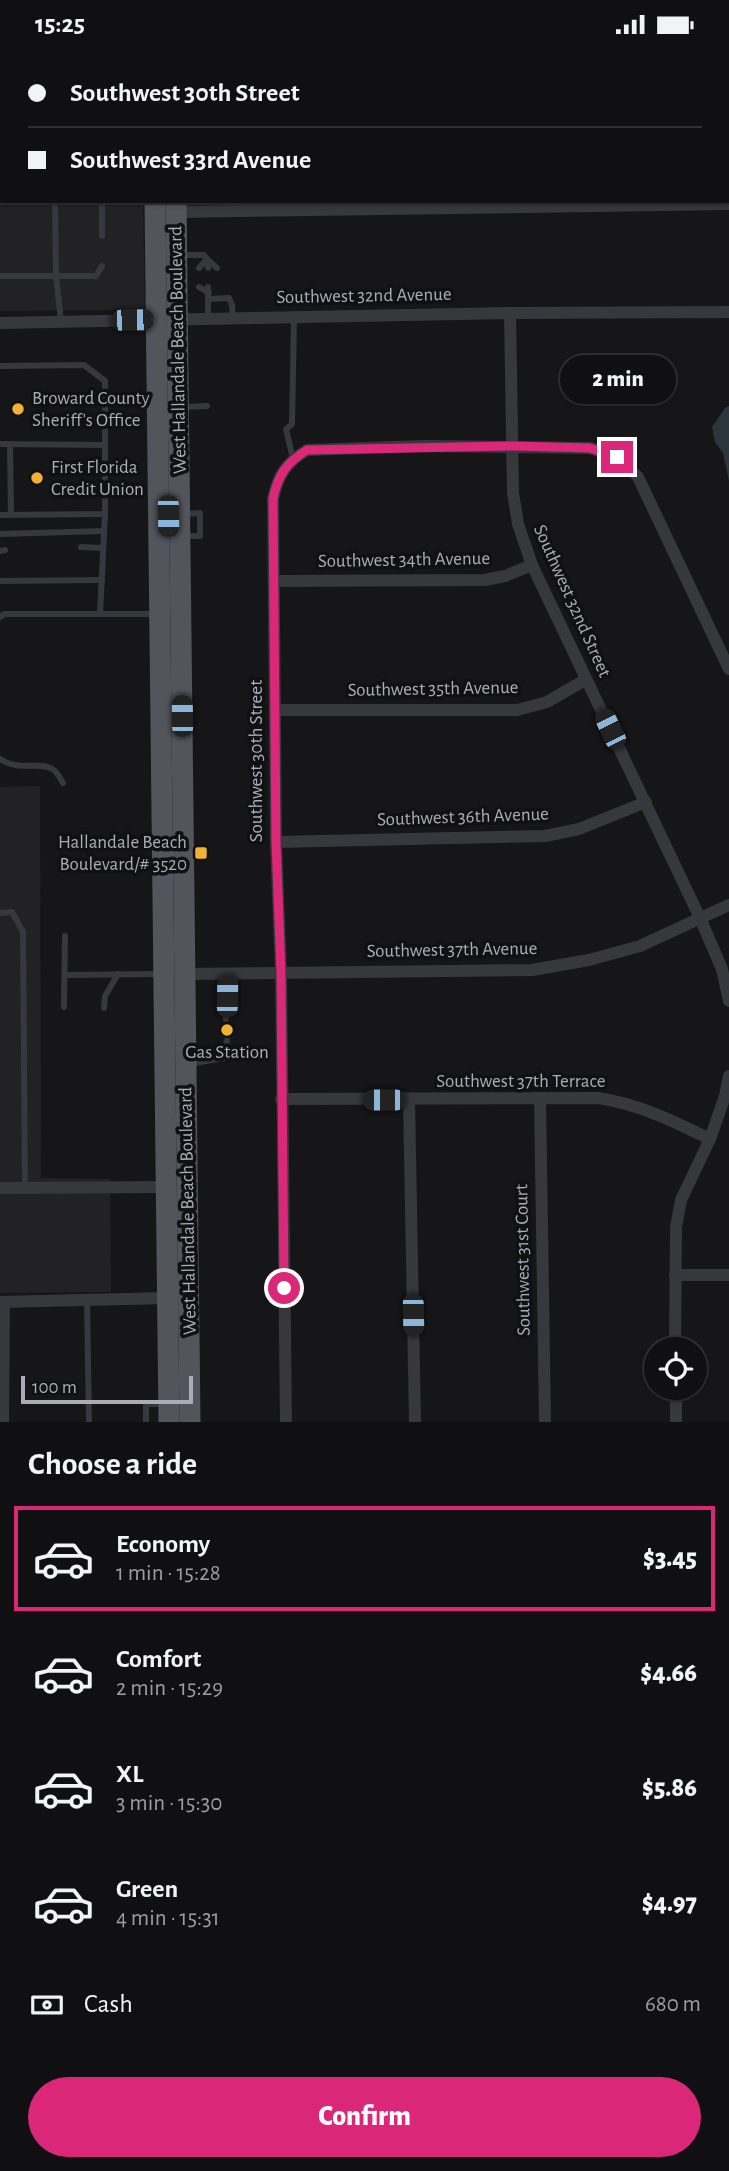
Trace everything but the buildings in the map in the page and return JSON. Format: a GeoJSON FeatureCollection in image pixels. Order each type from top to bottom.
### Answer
{"type":"FeatureCollection","features":[{"type":"Feature","properties":{"kind":"main road","name":"West Hallandale Beach Boulevard"},"geometry":{"type":"LineString","coordinates":[[155,203],[168,1413]]}},
{"type":"Feature","properties":{"kind":"main road","name":"West Hallandale Beach Boulevard"},"geometry":{"type":"LineString","coordinates":[[176,207],[190,1422]]}},
{"type":"Feature","properties":{"kind":"main road"},"geometry":{"type":"LineString","coordinates":[[158,492],[168,516],[169,591],[181,612]]}},
{"type":"Feature","properties":{"kind":"main road"},"geometry":{"type":"LineString","coordinates":[[159,614],[173,642],[173,720],[183,742]]}},
{"type":"Feature","properties":{"kind":"main road"},"geometry":{"type":"LineString","coordinates":[[166,1187],[175,1204],[176,1272],[180,1282],[189,1290]]}},
{"type":"Feature","properties":{"kind":"main road"},"geometry":{"type":"LineString","coordinates":[[167,1298],[179,1323],[181,1413],[184,1422]]}},
{"type":"Feature","properties":{"kind":"street"},"geometry":{"type":"LineString","coordinates":[[176,207],[729,204]]}},
{"type":"Feature","properties":{"kind":"street","name":"Southwest 32nd Avenue"},"geometry":{"type":"LineString","coordinates":[[0,323],[510,313],[729,312]]}},
{"type":"Feature","properties":{"kind":"street","name":"Southwest 32nd Street"},"geometry":{"type":"LineString","coordinates":[[510,313],[513,493],[518,524],[532,565],[585,680],[700,918],[722,969],[729,1001]]}},
{"type":"Feature","properties":{"kind":"street"},"geometry":{"type":"LineString","coordinates":[[513,446],[590,448],[617,457],[638,477],[729,669]]}},
{"type":"Feature","properties":{"kind":"street","name":"Southwest 30th Street"},"geometry":{"type":"LineString","coordinates":[[286,1422],[273,499],[281,471],[307,450],[513,446]]}},
{"type":"Feature","properties":{"kind":"street","name":"Southwest 34th Avenue"},"geometry":{"type":"LineString","coordinates":[[274,581],[485,580],[505,576],[532,565]]}},
{"type":"Feature","properties":{"kind":"street","name":"Southwest 35th Avenue"},"geometry":{"type":"LineString","coordinates":[[275,710],[517,711],[547,702],[585,680]]}},
{"type":"Feature","properties":{"kind":"street","name":"Southwest 36th Avenue"},"geometry":{"type":"LineString","coordinates":[[276,842],[545,836],[579,829],[646,802]]}},
{"type":"Feature","properties":{"kind":"street","name":"Southwest 37th Avenue"},"geometry":{"type":"LineString","coordinates":[[163,974],[532,970],[589,960],[640,946],[729,905]]}},
{"type":"Feature","properties":{"kind":"street"},"geometry":{"type":"LineString","coordinates":[[676,1337],[676,1227],[681,1200],[710,1139],[729,1076]]}},
{"type":"Feature","properties":{"kind":"street","name":"Southwest 31st Court"},"geometry":{"type":"LineString","coordinates":[[540,1098],[544,1422]]}},
{"type":"Feature","properties":{"kind":"street","name":"Southwest 37th Terrace"},"geometry":{"type":"LineString","coordinates":[[281,1099],[598,1098],[648,1109],[710,1139]]}},
{"type":"Feature","properties":{"kind":"street"},"geometry":{"type":"LineString","coordinates":[[409,1100],[415,1422]]}},
{"type":"Feature","properties":{"kind":"street"},"geometry":{"type":"LineString","coordinates":[[0,1188],[166,1187]]}},
{"type":"Feature","properties":{"kind":"street"},"geometry":{"type":"LineString","coordinates":[[675,1275],[729,1275]]}},
{"type":"Feature","properties":{"kind":"street"},"geometry":{"type":"LineString","coordinates":[[3,1422],[2,1301],[167,1298]]}},
{"type":"Feature","properties":{"kind":"street"},"geometry":{"type":"LineString","coordinates":[[676,1400],[676,1422]]}},
{"type":"Feature","properties":{"kind":"lane"},"geometry":{"type":"LineString","coordinates":[[55,203],[56,276],[61,321]]}},
{"type":"Feature","properties":{"kind":"lane"},"geometry":{"type":"LineString","coordinates":[[102,203],[102,236]]}},
{"type":"Feature","properties":{"kind":"lane"},"geometry":{"type":"LineString","coordinates":[[177,255],[204,255],[217,268]]}},
{"type":"Feature","properties":{"kind":"lane"},"geometry":{"type":"LineString","coordinates":[[199,268],[208,258]]}},
{"type":"Feature","properties":{"kind":"lane"},"geometry":{"type":"LineString","coordinates":[[208,258],[208,268]]}},
{"type":"Feature","properties":{"kind":"lane"},"geometry":{"type":"LineString","coordinates":[[0,276],[96,276],[102,266]]}},
{"type":"Feature","properties":{"kind":"lane"},"geometry":{"type":"LineString","coordinates":[[199,288],[229,298],[233,318]]}},
{"type":"Feature","properties":{"kind":"lane"},"geometry":{"type":"LineString","coordinates":[[208,319],[209,293],[218,288]]}},
{"type":"Feature","properties":{"kind":"lane"},"geometry":{"type":"LineString","coordinates":[[293,459],[286,429],[292,424],[294,317]]}},
{"type":"Feature","properties":{"kind":"lane"},"geometry":{"type":"LineString","coordinates":[[0,366],[84,365],[105,381],[105,514],[100,614]]}},
{"type":"Feature","properties":{"kind":"lane"},"geometry":{"type":"LineString","coordinates":[[179,407],[207,406]]}},
{"type":"Feature","properties":{"kind":"lane"},"geometry":{"type":"LineString","coordinates":[[0,444],[105,445]]}},
{"type":"Feature","properties":{"kind":"lane"},"geometry":{"type":"LineString","coordinates":[[10,444],[11,515]]}},
{"type":"Feature","properties":{"kind":"lane"},"geometry":{"type":"LineString","coordinates":[[0,515],[105,514]]}},
{"type":"Feature","properties":{"kind":"lane"},"geometry":{"type":"LineString","coordinates":[[0,534],[104,531]]}},
{"type":"Feature","properties":{"kind":"lane"},"geometry":{"type":"LineString","coordinates":[[81,547],[103,548]]}},
{"type":"Feature","properties":{"kind":"lane"},"geometry":{"type":"LineString","coordinates":[[0,581],[102,580]]}},
{"type":"Feature","properties":{"kind":"lane"},"geometry":{"type":"LineString","coordinates":[[0,617],[4,614],[159,614]]}},
{"type":"Feature","properties":{"kind":"lane"},"geometry":{"type":"LineString","coordinates":[[0,759],[7,764],[23,767],[46,766],[54,769],[63,783]]}},
{"type":"Feature","properties":{"kind":"lane"},"geometry":{"type":"LineString","coordinates":[[0,913],[12,912],[23,932],[25,1188]]}},
{"type":"Feature","properties":{"kind":"lane"},"geometry":{"type":"LineString","coordinates":[[64,1007],[65,936]]}},
{"type":"Feature","properties":{"kind":"lane"},"geometry":{"type":"LineString","coordinates":[[226,1019],[227,973]]}},
{"type":"Feature","properties":{"kind":"lane"},"geometry":{"type":"LineString","coordinates":[[104,1008],[104,996],[118,974]]}},
{"type":"Feature","properties":{"kind":"lane"},"geometry":{"type":"LineString","coordinates":[[65,975],[163,974]]}},
{"type":"Feature","properties":{"kind":"lane"},"geometry":{"type":"LineString","coordinates":[[186,1064],[224,1058],[227,1040]]}},
{"type":"Feature","properties":{"kind":"lane"},"geometry":{"type":"LineString","coordinates":[[87,1300],[89,1422]]}},
{"type":"Feature","properties":{"kind":"lane"},"geometry":{"type":"LineString","coordinates":[[146,1422],[146,1404],[168,1413]]}},
{"type":"Feature","properties":{"kind":"shaded area"},"geometry":{"type":"Polygon","coordinates":[[[0,203],[143,203],[145,310],[0,311],[0,203]]]}},
{"type":"Feature","properties":{"kind":"shaded area"},"geometry":{"type":"Polygon","coordinates":[[[729,406],[729,481],[723,453],[715,442],[712,427],[729,406]]]}},
{"type":"Feature","properties":{"kind":"shaded area"},"geometry":{"type":"Polygon","coordinates":[[[40,786],[41,1178],[110,1179],[111,1292],[0,1293],[0,787],[40,786]]]}},
{"type":"Feature","properties":{"kind":"place","name":"Broward County Sheriff's Office"},"geometry":{"type":"Point","coordinates":[18,409]}},
{"type":"Feature","properties":{"kind":"place","name":"First Florida Credit Union"},"geometry":{"type":"Point","coordinates":[37,478]}},
{"type":"Feature","properties":{"kind":"place","name":"Hallandale Beach Boulevard/# 3520"},"geometry":{"type":"Point","coordinates":[201,853]}},
{"type":"Feature","properties":{"kind":"place","name":"Gas Station"},"geometry":{"type":"Point","coordinates":[227,1030]}},
{"type":"Feature","properties":{"kind":"route"},"geometry":{"type":"LineString","coordinates":[[284,1288],[273,499],[281,471],[307,450],[513,446],[590,448],[617,457]]}}]}
